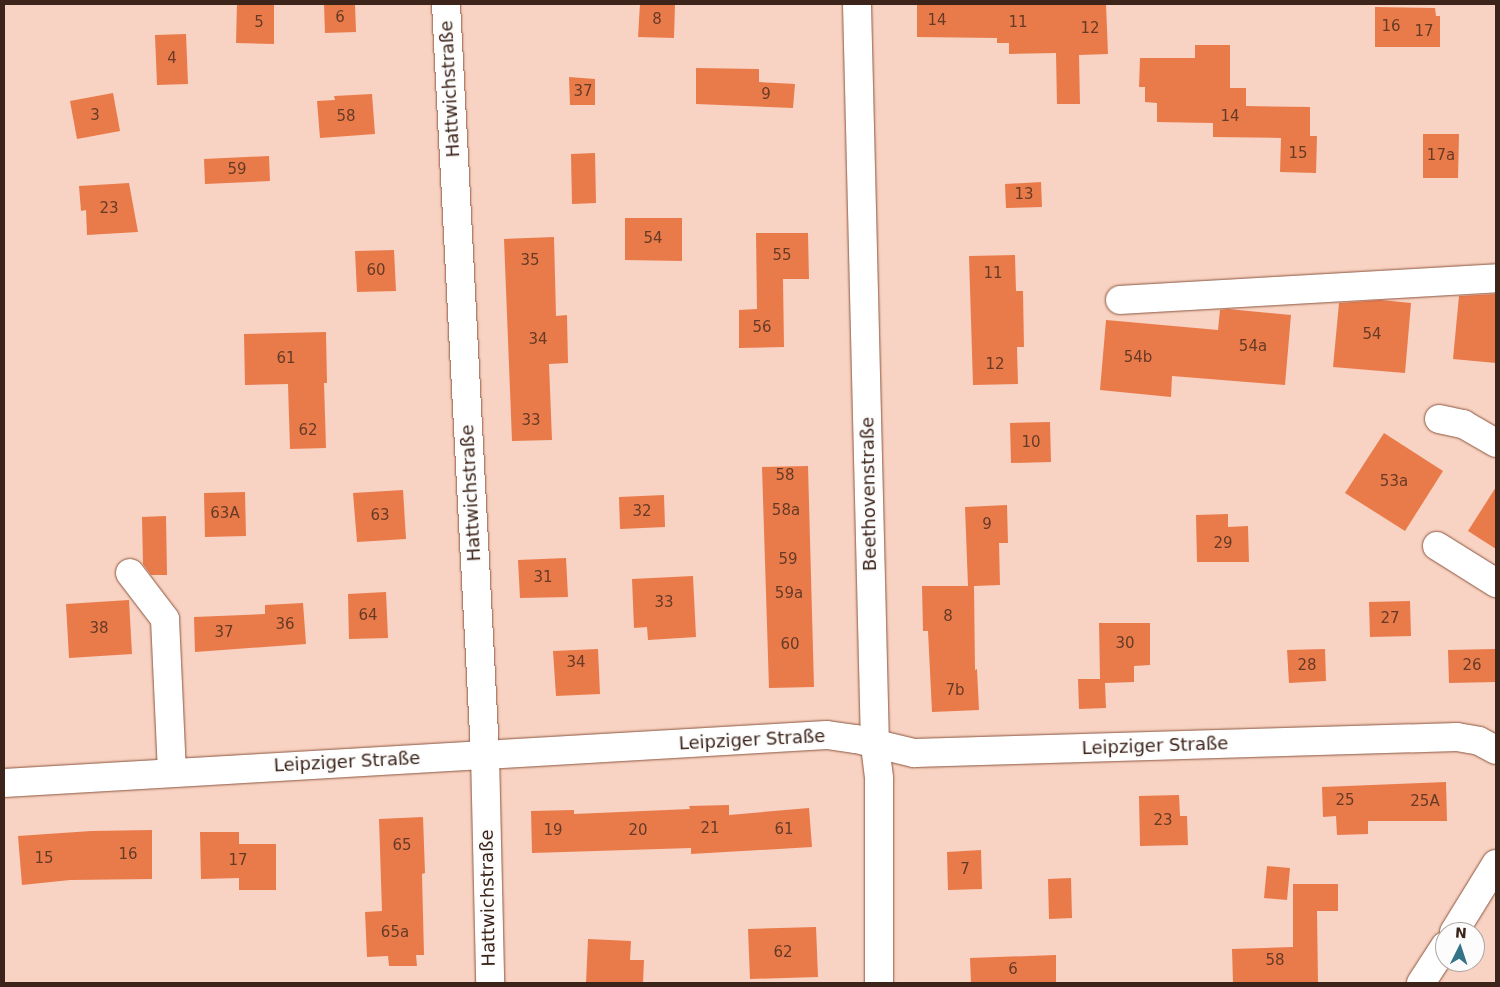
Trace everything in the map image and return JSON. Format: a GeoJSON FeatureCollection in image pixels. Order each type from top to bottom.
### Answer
{"type":"FeatureCollection","features":[{"type":"Feature","properties":{"kind":"street","name":"Hattwichstraße"},"geometry":{"type":"LineString","coordinates":[[446,4],[485,754],[490,983]]}},
{"type":"Feature","properties":{"kind":"street","name":"Beethovenstraße"},"geometry":{"type":"LineString","coordinates":[[856,4],[875,745],[879,779],[879,983]]}},
{"type":"Feature","properties":{"kind":"street"},"geometry":{"type":"LineString","coordinates":[[1120,300],[1496,278]]}},
{"type":"Feature","properties":{"kind":"street"},"geometry":{"type":"LineString","coordinates":[[1439,419],[1463,424],[1496,443]]}},
{"type":"Feature","properties":{"kind":"street"},"geometry":{"type":"LineString","coordinates":[[1437,546],[1496,584]]}},
{"type":"Feature","properties":{"kind":"street"},"geometry":{"type":"LineString","coordinates":[[130,573],[165,619],[172,772]]}},
{"type":"Feature","properties":{"kind":"street","name":"Leipziger Straße"},"geometry":{"type":"LineString","coordinates":[[4,783],[827,735],[856,739],[914,753],[1457,737],[1479,741],[1496,750]]}},
{"type":"Feature","properties":{"kind":"street"},"geometry":{"type":"LineString","coordinates":[[1460,922],[1496,864]]}},
{"type":"Feature","properties":{"kind":"street"},"geometry":{"type":"LineString","coordinates":[[1421,983],[1435,961]]}},
{"type":"Feature","properties":{"kind":"building"},"geometry":{"type":"Polygon","coordinates":[[[237,4],[274,4],[274,44],[236,43],[237,4]]]}},
{"type":"Feature","properties":{"kind":"building"},"geometry":{"type":"Polygon","coordinates":[[[324,4],[355,4],[356,32],[325,33],[324,4]]]}},
{"type":"Feature","properties":{"kind":"building"},"geometry":{"type":"Polygon","coordinates":[[[640,4],[675,4],[674,38],[638,37],[640,4]]]}},
{"type":"Feature","properties":{"kind":"building"},"geometry":{"type":"Polygon","coordinates":[[[917,4],[1106,4],[1108,54],[1079,55],[1080,104],[1057,104],[1056,53],[1009,54],[1009,43],[997,43],[997,38],[917,37],[917,4]]]}},
{"type":"Feature","properties":{"kind":"building"},"geometry":{"type":"Polygon","coordinates":[[[1375,7],[1435,8],[1436,16],[1440,16],[1440,47],[1375,47],[1375,7]]]}},
{"type":"Feature","properties":{"kind":"building"},"geometry":{"type":"Polygon","coordinates":[[[186,34],[188,84],[157,85],[155,35],[186,34]]]}},
{"type":"Feature","properties":{"kind":"building"},"geometry":{"type":"Polygon","coordinates":[[[1195,45],[1230,45],[1230,88],[1246,88],[1246,106],[1310,107],[1310,136],[1317,136],[1316,173],[1280,172],[1281,138],[1213,137],[1213,123],[1157,122],[1157,103],[1145,102],[1145,87],[1139,87],[1140,58],[1195,58],[1195,45]]]}},
{"type":"Feature","properties":{"kind":"building"},"geometry":{"type":"Polygon","coordinates":[[[696,68],[759,69],[759,82],[795,84],[793,108],[696,104],[696,68]]]}},
{"type":"Feature","properties":{"kind":"building"},"geometry":{"type":"Polygon","coordinates":[[[569,77],[595,79],[595,105],[570,105],[569,77]]]}},
{"type":"Feature","properties":{"kind":"building"},"geometry":{"type":"Polygon","coordinates":[[[113,93],[120,131],[77,139],[70,101],[113,93]]]}},
{"type":"Feature","properties":{"kind":"building"},"geometry":{"type":"Polygon","coordinates":[[[372,94],[375,134],[320,138],[317,101],[335,100],[334,96],[372,94]]]}},
{"type":"Feature","properties":{"kind":"building"},"geometry":{"type":"Polygon","coordinates":[[[1423,134],[1459,134],[1458,178],[1423,178],[1423,134]]]}},
{"type":"Feature","properties":{"kind":"building"},"geometry":{"type":"Polygon","coordinates":[[[595,153],[596,203],[572,204],[571,154],[595,153]]]}},
{"type":"Feature","properties":{"kind":"building"},"geometry":{"type":"Polygon","coordinates":[[[269,156],[270,181],[205,184],[204,159],[269,156]]]}},
{"type":"Feature","properties":{"kind":"building"},"geometry":{"type":"Polygon","coordinates":[[[1041,182],[1042,207],[1006,208],[1005,184],[1041,182]]]}},
{"type":"Feature","properties":{"kind":"building"},"geometry":{"type":"Polygon","coordinates":[[[129,183],[138,232],[87,235],[86,210],[81,211],[79,186],[129,183]]]}},
{"type":"Feature","properties":{"kind":"building"},"geometry":{"type":"Polygon","coordinates":[[[625,218],[682,218],[682,261],[625,260],[625,218]]]}},
{"type":"Feature","properties":{"kind":"building"},"geometry":{"type":"Polygon","coordinates":[[[756,233],[808,233],[809,279],[783,279],[784,347],[739,348],[739,310],[757,309],[756,233]]]}},
{"type":"Feature","properties":{"kind":"building"},"geometry":{"type":"Polygon","coordinates":[[[554,237],[556,316],[567,315],[568,363],[549,364],[552,440],[512,441],[504,239],[554,237]]]}},
{"type":"Feature","properties":{"kind":"building"},"geometry":{"type":"Polygon","coordinates":[[[394,250],[396,291],[357,292],[355,251],[394,250]]]}},
{"type":"Feature","properties":{"kind":"building"},"geometry":{"type":"Polygon","coordinates":[[[1015,255],[1016,291],[1023,291],[1024,347],[1017,347],[1018,384],[973,385],[969,256],[1015,255]]]}},
{"type":"Feature","properties":{"kind":"building"},"geometry":{"type":"Polygon","coordinates":[[[1496,294],[1496,363],[1453,359],[1459,296],[1496,294]]]}},
{"type":"Feature","properties":{"kind":"building"},"geometry":{"type":"Polygon","coordinates":[[[1381,300],[1411,303],[1405,373],[1333,367],[1339,303],[1381,300]]]}},
{"type":"Feature","properties":{"kind":"building"},"geometry":{"type":"Polygon","coordinates":[[[1228,309],[1291,315],[1285,385],[1172,376],[1171,397],[1100,390],[1106,320],[1218,330],[1220,310],[1228,309]]]}},
{"type":"Feature","properties":{"kind":"building"},"geometry":{"type":"Polygon","coordinates":[[[326,332],[327,383],[324,383],[326,448],[290,449],[288,384],[245,385],[244,334],[326,332]]]}},
{"type":"Feature","properties":{"kind":"building"},"geometry":{"type":"Polygon","coordinates":[[[1050,422],[1051,462],[1011,463],[1010,423],[1050,422]]]}},
{"type":"Feature","properties":{"kind":"building"},"geometry":{"type":"Polygon","coordinates":[[[1384,433],[1443,471],[1405,531],[1345,493],[1384,433]]]}},
{"type":"Feature","properties":{"kind":"building"},"geometry":{"type":"Polygon","coordinates":[[[808,466],[814,687],[769,688],[762,467],[808,466]]]}},
{"type":"Feature","properties":{"kind":"building"},"geometry":{"type":"Polygon","coordinates":[[[1496,487],[1496,549],[1468,531],[1496,487]]]}},
{"type":"Feature","properties":{"kind":"building"},"geometry":{"type":"Polygon","coordinates":[[[403,490],[406,539],[357,542],[353,493],[403,490]]]}},
{"type":"Feature","properties":{"kind":"building"},"geometry":{"type":"Polygon","coordinates":[[[245,492],[246,536],[205,537],[204,493],[245,492]]]}},
{"type":"Feature","properties":{"kind":"building"},"geometry":{"type":"Polygon","coordinates":[[[664,495],[665,527],[620,529],[619,497],[664,495]]]}},
{"type":"Feature","properties":{"kind":"building"},"geometry":{"type":"Polygon","coordinates":[[[1007,505],[1008,543],[999,543],[1000,585],[974,586],[975,670],[977,669],[979,710],[932,712],[928,631],[923,631],[922,586],[968,586],[965,507],[1007,505]]]}},
{"type":"Feature","properties":{"kind":"building"},"geometry":{"type":"Polygon","coordinates":[[[1228,514],[1228,527],[1248,526],[1249,562],[1197,562],[1196,515],[1228,514]]]}},
{"type":"Feature","properties":{"kind":"building"},"geometry":{"type":"Polygon","coordinates":[[[166,516],[167,575],[151,575],[143,564],[142,517],[166,516]]]}},
{"type":"Feature","properties":{"kind":"building"},"geometry":{"type":"Polygon","coordinates":[[[566,558],[568,597],[520,598],[518,560],[566,558]]]}},
{"type":"Feature","properties":{"kind":"building"},"geometry":{"type":"Polygon","coordinates":[[[693,576],[696,637],[648,640],[647,627],[634,628],[632,579],[693,576]]]}},
{"type":"Feature","properties":{"kind":"building"},"geometry":{"type":"Polygon","coordinates":[[[386,592],[388,638],[349,639],[348,594],[386,592]]]}},
{"type":"Feature","properties":{"kind":"building"},"geometry":{"type":"Polygon","coordinates":[[[129,600],[132,654],[69,658],[66,604],[129,600]]]}},
{"type":"Feature","properties":{"kind":"building"},"geometry":{"type":"Polygon","coordinates":[[[1410,601],[1411,636],[1370,637],[1369,602],[1410,601]]]}},
{"type":"Feature","properties":{"kind":"building"},"geometry":{"type":"Polygon","coordinates":[[[303,603],[306,644],[195,652],[194,617],[265,614],[265,605],[303,603]]]}},
{"type":"Feature","properties":{"kind":"building"},"geometry":{"type":"Polygon","coordinates":[[[1099,623],[1150,623],[1150,665],[1134,666],[1134,682],[1105,683],[1106,708],[1079,709],[1078,679],[1100,679],[1099,623]]]}},
{"type":"Feature","properties":{"kind":"building"},"geometry":{"type":"Polygon","coordinates":[[[598,649],[600,694],[556,696],[553,651],[598,649]]]}},
{"type":"Feature","properties":{"kind":"building"},"geometry":{"type":"Polygon","coordinates":[[[1325,649],[1326,681],[1289,683],[1287,650],[1325,649]]]}},
{"type":"Feature","properties":{"kind":"building"},"geometry":{"type":"Polygon","coordinates":[[[1496,649],[1496,682],[1449,683],[1448,650],[1496,649]]]}},
{"type":"Feature","properties":{"kind":"building"},"geometry":{"type":"Polygon","coordinates":[[[1446,782],[1447,821],[1368,821],[1368,834],[1337,835],[1336,816],[1323,817],[1322,787],[1446,782]]]}},
{"type":"Feature","properties":{"kind":"building"},"geometry":{"type":"Polygon","coordinates":[[[1179,795],[1180,816],[1187,816],[1188,845],[1140,846],[1139,796],[1179,795]]]}},
{"type":"Feature","properties":{"kind":"building"},"geometry":{"type":"Polygon","coordinates":[[[729,805],[729,815],[809,808],[812,847],[691,854],[691,848],[532,853],[531,811],[574,810],[574,814],[690,809],[689,806],[729,805]]]}},
{"type":"Feature","properties":{"kind":"building"},"geometry":{"type":"Polygon","coordinates":[[[423,817],[425,873],[422,874],[424,955],[416,955],[417,966],[389,966],[388,956],[367,957],[365,912],[382,911],[379,819],[423,817]]]}},
{"type":"Feature","properties":{"kind":"building"},"geometry":{"type":"Polygon","coordinates":[[[152,830],[152,879],[70,880],[22,885],[18,836],[91,831],[152,830]]]}},
{"type":"Feature","properties":{"kind":"building"},"geometry":{"type":"Polygon","coordinates":[[[200,832],[239,832],[239,844],[276,844],[276,890],[239,890],[239,878],[201,879],[200,832]]]}},
{"type":"Feature","properties":{"kind":"building"},"geometry":{"type":"Polygon","coordinates":[[[981,850],[982,889],[948,890],[947,852],[981,850]]]}},
{"type":"Feature","properties":{"kind":"building"},"geometry":{"type":"Polygon","coordinates":[[[1267,866],[1290,868],[1287,900],[1264,898],[1267,866]]]}},
{"type":"Feature","properties":{"kind":"building"},"geometry":{"type":"Polygon","coordinates":[[[1071,878],[1072,918],[1049,919],[1048,879],[1071,878]]]}},
{"type":"Feature","properties":{"kind":"building"},"geometry":{"type":"Polygon","coordinates":[[[1293,884],[1338,884],[1338,911],[1317,911],[1318,983],[1233,983],[1232,949],[1293,947],[1293,884]]]}},
{"type":"Feature","properties":{"kind":"building"},"geometry":{"type":"Polygon","coordinates":[[[816,927],[818,977],[750,979],[748,929],[816,927]]]}},
{"type":"Feature","properties":{"kind":"building"},"geometry":{"type":"Polygon","coordinates":[[[588,939],[631,941],[630,960],[644,960],[643,983],[586,983],[588,939]]]}},
{"type":"Feature","properties":{"kind":"building"},"geometry":{"type":"Polygon","coordinates":[[[1056,955],[1056,983],[971,983],[970,958],[1056,955]]]}}]}
